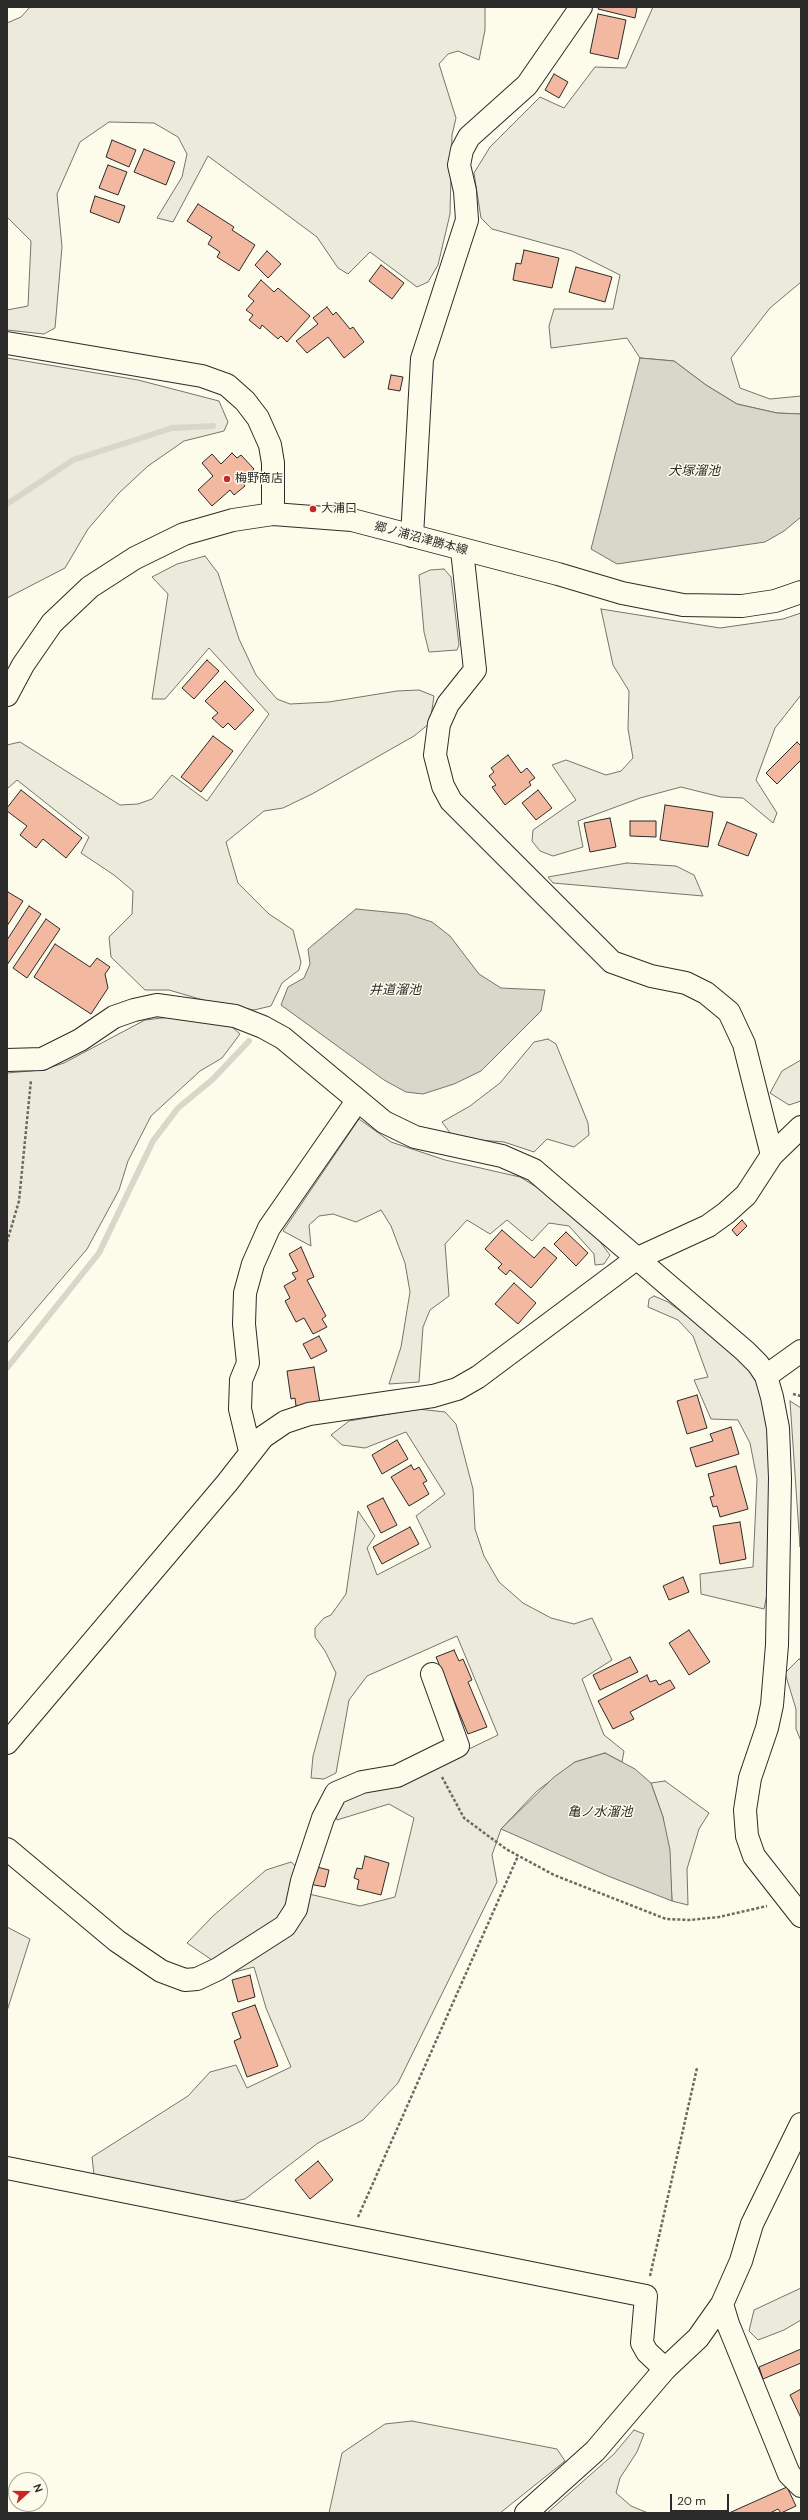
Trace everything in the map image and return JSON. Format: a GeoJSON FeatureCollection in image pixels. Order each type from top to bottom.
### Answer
{"type":"FeatureCollection","features":[{"type":"Feature","properties":{"kind":"street"},"geometry":{"type":"LineString","coordinates":[[412,536],[422,359],[467,220],[465,191],[459,166],[462,150],[469,137],[527,85],[582,7]]}},
{"type":"Feature","properties":{"kind":"street"},"geometry":{"type":"LineString","coordinates":[[7,343],[202,376],[227,385],[245,401],[258,418],[270,445],[273,463],[273,514]]}},
{"type":"Feature","properties":{"kind":"street","name":"郷ノ浦沼津勝本線"},"geometry":{"type":"LineString","coordinates":[[7,695],[24,665],[52,623],[90,587],[135,558],[184,534],[233,520],[273,514],[352,520],[558,574],[622,593],[682,605],[742,606],[775,600],[801,592]]}},
{"type":"Feature","properties":{"kind":"street"},"geometry":{"type":"LineString","coordinates":[[462,550],[473,635],[475,670],[448,704],[439,724],[435,755],[443,786],[451,801],[612,962],[651,976],[686,983],[706,993],[729,1012],[744,1044],[772,1155]]}},
{"type":"Feature","properties":{"kind":"street"},"geometry":{"type":"LineString","coordinates":[[7,1060],[42,1059],[80,1040],[114,1017],[134,1010],[164,1006],[235,1016],[263,1027],[283,1038],[384,1122],[414,1137],[502,1156],[534,1170],[745,1351],[766,1376],[778,1428],[780,1478],[776,1645],[767,1728],[750,1778],[745,1810],[747,1836],[754,1856],[795,1909]]}},
{"type":"Feature","properties":{"kind":"street"},"geometry":{"type":"LineString","coordinates":[[250,1451],[240,1409],[242,1380],[248,1363],[244,1324],[244,1293],[253,1264],[269,1228],[357,1101]]}},
{"type":"Feature","properties":{"kind":"street"},"geometry":{"type":"LineString","coordinates":[[7,1743],[227,1483],[250,1451],[263,1438],[285,1422],[309,1414],[434,1396],[457,1389],[478,1377],[636,1259],[708,1226],[726,1213],[746,1195],[772,1155],[801,1127]]}},
{"type":"Feature","properties":{"kind":"street"},"geometry":{"type":"LineString","coordinates":[[766,1376],[801,1351]]}},
{"type":"Feature","properties":{"kind":"street"},"geometry":{"type":"LineString","coordinates":[[7,1849],[117,1941],[161,1971],[185,1980],[197,1979],[218,1970],[285,1926],[296,1910],[302,1881],[323,1818],[336,1792],[362,1782],[397,1776],[458,1746],[432,1674]]}},
{"type":"Feature","properties":{"kind":"street"},"geometry":{"type":"LineString","coordinates":[[526,2513],[595,2452],[665,2369],[698,2338],[722,2304],[741,2261],[752,2224],[798,2136]]}},
{"type":"Feature","properties":{"kind":"street"},"geometry":{"type":"LineString","coordinates":[[7,2168],[646,2296],[642,2343],[647,2352],[665,2369]]}},
{"type":"Feature","properties":{"kind":"street"},"geometry":{"type":"LineString","coordinates":[[722,2304],[728,2324],[789,2474],[801,2486]]}},
{"type":"Feature","properties":{"kind":"path"},"geometry":{"type":"LineString","coordinates":[[7,1242],[19,1201],[31,1080],[29,1060]]}},
{"type":"Feature","properties":{"kind":"path"},"geometry":{"type":"LineString","coordinates":[[433,1759],[464,1818],[518,1856],[554,1875],[666,1919],[689,1920],[795,1909]]}},
{"type":"Feature","properties":{"kind":"path"},"geometry":{"type":"LineString","coordinates":[[350,2236],[518,1856]]}},
{"type":"Feature","properties":{"kind":"path"},"geometry":{"type":"LineString","coordinates":[[646,2296],[697,2068]]}},
{"type":"Feature","properties":{"kind":"shaded area"},"geometry":{"type":"Polygon","coordinates":[[[30,7],[485,7],[485,30],[479,60],[458,51],[448,54],[439,64],[456,118],[452,135],[450,214],[438,265],[428,282],[417,287],[370,252],[348,274],[338,268],[317,237],[208,156],[173,222],[157,218],[182,177],[187,154],[178,137],[154,123],[109,122],[80,142],[57,194],[62,247],[55,328],[44,334],[7,330],[7,310],[28,306],[31,241],[7,217],[7,23],[21,17],[30,7]]]}},
{"type":"Feature","properties":{"kind":"shaded area"},"geometry":{"type":"Polygon","coordinates":[[[653,7],[801,7],[801,282],[770,308],[731,358],[740,388],[770,399],[801,396],[801,414],[777,413],[737,404],[706,385],[674,361],[640,358],[627,338],[551,348],[549,326],[554,309],[613,309],[620,275],[572,251],[492,229],[481,218],[474,173],[490,147],[540,97],[564,108],[595,67],[626,68],[653,7]]]}},
{"type":"Feature","properties":{"kind":"shaded area"},"geometry":{"type":"Polygon","coordinates":[[[7,358],[138,380],[219,401],[228,422],[224,431],[184,441],[148,466],[119,493],[88,529],[65,568],[7,598],[7,358]]]}},
{"type":"Feature","properties":{"kind":"shaded area"},"geometry":{"type":"Polygon","coordinates":[[[205,556],[218,573],[239,639],[256,675],[277,699],[290,704],[329,702],[397,691],[419,690],[434,696],[430,723],[414,736],[312,794],[283,808],[264,811],[226,842],[238,883],[269,914],[293,930],[301,962],[299,970],[282,983],[271,1006],[254,1010],[210,1002],[169,990],[145,990],[111,957],[109,937],[132,914],[133,891],[114,875],[81,853],[89,837],[17,780],[7,789],[7,745],[20,742],[120,805],[138,804],[152,799],[172,775],[207,801],[269,714],[209,648],[165,699],[152,699],[168,594],[152,577],[177,564],[205,556]]]}},
{"type":"Feature","properties":{"kind":"shaded area"},"geometry":{"type":"Polygon","coordinates":[[[444,569],[451,577],[459,645],[457,650],[429,652],[424,632],[419,575],[430,570],[444,569]]]}},
{"type":"Feature","properties":{"kind":"shaded area"},"geometry":{"type":"Polygon","coordinates":[[[601,609],[720,628],[783,619],[801,613],[801,695],[775,728],[756,780],[777,813],[773,823],[743,798],[721,797],[681,787],[640,798],[578,821],[583,847],[553,856],[540,851],[532,841],[533,830],[576,800],[552,765],[566,760],[606,775],[621,771],[633,758],[628,729],[629,691],[613,665],[601,609]]]}},
{"type":"Feature","properties":{"kind":"shaded area"},"geometry":{"type":"Polygon","coordinates":[[[627,863],[676,866],[694,875],[703,896],[553,883],[548,877],[627,863]]]}},
{"type":"Feature","properties":{"kind":"shaded area"},"geometry":{"type":"Polygon","coordinates":[[[171,1017],[231,1026],[240,1034],[222,1058],[200,1071],[151,1116],[128,1161],[119,1190],[87,1249],[7,1343],[7,1073],[42,1070],[64,1063],[145,1020],[171,1017]]]}},
{"type":"Feature","properties":{"kind":"shaded area"},"geometry":{"type":"Polygon","coordinates":[[[548,1039],[556,1044],[588,1123],[589,1135],[574,1147],[547,1139],[534,1152],[504,1142],[454,1138],[442,1122],[470,1106],[500,1083],[534,1042],[548,1039]]]}},
{"type":"Feature","properties":{"kind":"shaded area"},"geometry":{"type":"Polygon","coordinates":[[[801,1060],[801,1101],[789,1105],[770,1093],[782,1071],[801,1060]]]}},
{"type":"Feature","properties":{"kind":"shaded area"},"geometry":{"type":"Polygon","coordinates":[[[359,1119],[391,1142],[445,1160],[520,1177],[548,1194],[589,1227],[610,1255],[604,1264],[595,1265],[594,1254],[569,1226],[549,1223],[532,1241],[507,1220],[490,1234],[467,1220],[445,1244],[449,1296],[430,1310],[423,1327],[419,1382],[389,1384],[401,1347],[410,1292],[405,1263],[391,1226],[381,1210],[356,1222],[333,1214],[319,1216],[309,1225],[311,1246],[283,1231],[359,1119]]]}},
{"type":"Feature","properties":{"kind":"shaded area"},"geometry":{"type":"Polygon","coordinates":[[[654,1296],[668,1302],[696,1322],[743,1363],[760,1385],[771,1424],[771,1575],[764,1609],[701,1594],[700,1574],[753,1567],[757,1479],[750,1443],[738,1420],[711,1419],[694,1380],[708,1377],[693,1336],[678,1320],[648,1307],[649,1299],[654,1296]]]}},
{"type":"Feature","properties":{"kind":"shaded area"},"geometry":{"type":"Polygon","coordinates":[[[790,1401],[801,1408],[800,1547],[790,1401]]]}},
{"type":"Feature","properties":{"kind":"shaded area"},"geometry":{"type":"Polygon","coordinates":[[[418,1409],[445,1412],[456,1424],[473,1489],[475,1529],[484,1556],[499,1582],[523,1603],[551,1618],[574,1624],[592,1618],[612,1660],[582,1679],[604,1735],[624,1751],[622,1762],[605,1753],[575,1762],[537,1791],[501,1829],[492,1855],[497,1882],[398,2083],[363,2120],[318,2143],[245,2199],[224,2203],[94,2175],[92,2157],[188,2096],[210,2072],[236,2065],[247,2088],[291,2067],[266,2008],[254,1967],[231,1973],[187,1943],[213,1916],[266,1870],[291,1862],[298,1868],[292,1890],[360,1906],[395,1897],[414,1818],[389,1804],[337,1820],[334,1808],[350,1794],[394,1785],[498,1735],[457,1636],[367,1676],[349,1700],[336,1773],[324,1779],[311,1778],[313,1756],[336,1673],[325,1651],[315,1637],[315,1628],[324,1618],[331,1615],[346,1594],[358,1511],[375,1536],[367,1548],[377,1575],[431,1547],[416,1516],[445,1494],[406,1432],[365,1448],[342,1445],[331,1435],[349,1421],[418,1409]]]}},
{"type":"Feature","properties":{"kind":"shaded area"},"geometry":{"type":"Polygon","coordinates":[[[799,1659],[801,1661],[801,1741],[796,1729],[796,1709],[785,1673],[799,1659]]]}},
{"type":"Feature","properties":{"kind":"shaded area"},"geometry":{"type":"Polygon","coordinates":[[[665,1781],[709,1813],[699,1829],[687,1869],[688,1905],[672,1901],[663,1817],[651,1783],[665,1781]]]}},
{"type":"Feature","properties":{"kind":"shaded area"},"geometry":{"type":"Polygon","coordinates":[[[7,1927],[30,1939],[7,2011],[7,1927]]]}},
{"type":"Feature","properties":{"kind":"shaded area"},"geometry":{"type":"Polygon","coordinates":[[[801,2288],[801,2320],[784,2330],[758,2340],[749,2331],[754,2310],[801,2288]]]}},
{"type":"Feature","properties":{"kind":"shaded area"},"geometry":{"type":"Polygon","coordinates":[[[412,2421],[557,2449],[565,2461],[500,2513],[329,2513],[342,2453],[385,2424],[412,2421]]]}},
{"type":"Feature","properties":{"kind":"shaded area"},"geometry":{"type":"Polygon","coordinates":[[[634,2430],[644,2434],[637,2452],[620,2478],[616,2493],[631,2506],[648,2513],[547,2513],[614,2454],[634,2430]]]}},
{"type":"Feature","properties":{"kind":"water","name":"犬塚溜池"},"geometry":{"type":"Polygon","coordinates":[[[640,358],[674,361],[706,385],[737,404],[777,413],[801,414],[801,517],[784,531],[765,542],[617,564],[591,549],[640,358]]]}},
{"type":"Feature","properties":{"kind":"water","name":"井道溜池"},"geometry":{"type":"Polygon","coordinates":[[[356,909],[407,914],[432,922],[450,936],[479,974],[501,988],[545,990],[541,1011],[481,1071],[454,1084],[423,1094],[406,1092],[384,1080],[281,1005],[288,987],[304,978],[310,964],[308,949],[356,909]]]}},
{"type":"Feature","properties":{"kind":"water","name":"亀ノ水溜池"},"geometry":{"type":"Polygon","coordinates":[[[605,1753],[635,1769],[651,1783],[663,1817],[670,1850],[672,1901],[608,1876],[501,1829],[554,1777],[575,1762],[605,1753]]]}},
{"type":"Feature","properties":{"kind":"building"},"geometry":{"type":"Polygon","coordinates":[[[599,7],[637,8],[635,18],[598,9],[599,7]]]}},
{"type":"Feature","properties":{"kind":"building"},"geometry":{"type":"Polygon","coordinates":[[[598,14],[626,20],[618,59],[590,53],[598,14]]]}},
{"type":"Feature","properties":{"kind":"building"},"geometry":{"type":"Polygon","coordinates":[[[554,74],[568,82],[559,98],[545,90],[554,74]]]}},
{"type":"Feature","properties":{"kind":"building"},"geometry":{"type":"Polygon","coordinates":[[[112,140],[136,150],[129,167],[106,157],[112,140]]]}},
{"type":"Feature","properties":{"kind":"building"},"geometry":{"type":"Polygon","coordinates":[[[144,149],[175,162],[166,185],[134,172],[144,149]]]}},
{"type":"Feature","properties":{"kind":"building"},"geometry":{"type":"Polygon","coordinates":[[[108,165],[127,172],[118,195],[99,188],[108,165]]]}},
{"type":"Feature","properties":{"kind":"building"},"geometry":{"type":"Polygon","coordinates":[[[95,196],[125,206],[119,223],[90,212],[95,196]]]}},
{"type":"Feature","properties":{"kind":"building"},"geometry":{"type":"Polygon","coordinates":[[[198,204],[234,227],[232,230],[255,245],[239,271],[217,257],[220,252],[208,244],[212,237],[187,221],[198,204]]]}},
{"type":"Feature","properties":{"kind":"building"},"geometry":{"type":"Polygon","coordinates":[[[524,250],[559,258],[552,288],[513,280],[516,263],[521,264],[524,250]]]}},
{"type":"Feature","properties":{"kind":"building"},"geometry":{"type":"Polygon","coordinates":[[[267,251],[281,264],[268,278],[255,265],[267,251]]]}},
{"type":"Feature","properties":{"kind":"building"},"geometry":{"type":"Polygon","coordinates":[[[381,265],[404,283],[392,299],[369,281],[381,265]]]}},
{"type":"Feature","properties":{"kind":"building"},"geometry":{"type":"Polygon","coordinates":[[[576,267],[612,277],[605,302],[569,292],[576,267]]]}},
{"type":"Feature","properties":{"kind":"building"},"geometry":{"type":"Polygon","coordinates":[[[261,280],[274,292],[278,288],[310,316],[287,342],[281,336],[278,339],[262,325],[260,329],[249,320],[253,315],[246,310],[254,301],[248,296],[261,280]]]}},
{"type":"Feature","properties":{"kind":"building"},"geometry":{"type":"Polygon","coordinates":[[[327,307],[333,315],[336,312],[350,329],[353,327],[364,342],[344,358],[328,337],[307,353],[296,341],[318,324],[313,318],[327,307]]]}},
{"type":"Feature","properties":{"kind":"building"},"geometry":{"type":"Polygon","coordinates":[[[391,375],[403,377],[400,391],[388,389],[391,375]]]}},
{"type":"Feature","properties":{"kind":"building","name":"梅野商店"},"geometry":{"type":"Polygon","coordinates":[[[232,453],[237,458],[241,455],[254,469],[241,481],[245,486],[234,495],[230,490],[212,506],[198,490],[213,476],[202,463],[212,454],[221,464],[232,453]]]}},
{"type":"Feature","properties":{"kind":"building"},"geometry":{"type":"Polygon","coordinates":[[[207,660],[219,671],[194,699],[182,688],[207,660]]]}},
{"type":"Feature","properties":{"kind":"building"},"geometry":{"type":"Polygon","coordinates":[[[225,681],[254,710],[235,730],[228,723],[223,728],[212,718],[218,713],[205,701],[225,681]]]}},
{"type":"Feature","properties":{"kind":"building"},"geometry":{"type":"Polygon","coordinates":[[[213,736],[233,751],[201,792],[181,777],[213,736]]]}},
{"type":"Feature","properties":{"kind":"building"},"geometry":{"type":"Polygon","coordinates":[[[797,742],[801,746],[801,760],[777,784],[766,773],[797,742]]]}},
{"type":"Feature","properties":{"kind":"building"},"geometry":{"type":"Polygon","coordinates":[[[508,755],[521,773],[527,768],[535,778],[529,782],[531,785],[505,805],[492,787],[496,785],[489,776],[494,772],[491,768],[508,755]]]}},
{"type":"Feature","properties":{"kind":"building"},"geometry":{"type":"Polygon","coordinates":[[[21,790],[82,838],[66,858],[43,839],[36,848],[20,835],[27,826],[7,811],[7,808],[21,790]]]}},
{"type":"Feature","properties":{"kind":"building"},"geometry":{"type":"Polygon","coordinates":[[[538,790],[552,808],[536,820],[522,803],[538,790]]]}},
{"type":"Feature","properties":{"kind":"building"},"geometry":{"type":"Polygon","coordinates":[[[665,805],[713,812],[708,847],[660,840],[665,805]]]}},
{"type":"Feature","properties":{"kind":"building"},"geometry":{"type":"Polygon","coordinates":[[[610,818],[616,847],[590,852],[584,823],[610,818]]]}},
{"type":"Feature","properties":{"kind":"building"},"geometry":{"type":"Polygon","coordinates":[[[630,821],[656,821],[656,837],[630,836],[630,821]]]}},
{"type":"Feature","properties":{"kind":"building"},"geometry":{"type":"Polygon","coordinates":[[[727,822],[757,834],[748,856],[718,845],[727,822]]]}},
{"type":"Feature","properties":{"kind":"building"},"geometry":{"type":"Polygon","coordinates":[[[8,892],[23,901],[7,926],[7,893],[8,892]]]}},
{"type":"Feature","properties":{"kind":"building"},"geometry":{"type":"Polygon","coordinates":[[[29,906],[41,914],[7,965],[7,940],[29,906]]]}},
{"type":"Feature","properties":{"kind":"building"},"geometry":{"type":"Polygon","coordinates":[[[46,919],[60,929],[27,978],[13,968],[46,919]]]}},
{"type":"Feature","properties":{"kind":"building"},"geometry":{"type":"Polygon","coordinates":[[[55,944],[90,967],[97,958],[110,967],[105,974],[108,988],[91,1014],[34,977],[55,944]]]}},
{"type":"Feature","properties":{"kind":"building"},"geometry":{"type":"Polygon","coordinates":[[[742,1220],[747,1226],[737,1236],[732,1230],[742,1220]]]}},
{"type":"Feature","properties":{"kind":"building"},"geometry":{"type":"Polygon","coordinates":[[[502,1230],[534,1258],[544,1247],[557,1258],[531,1288],[510,1270],[506,1275],[498,1268],[502,1264],[485,1249],[502,1230]]]}},
{"type":"Feature","properties":{"kind":"building"},"geometry":{"type":"Polygon","coordinates":[[[566,1232],[588,1253],[576,1266],[554,1244],[566,1232]]]}},
{"type":"Feature","properties":{"kind":"building"},"geometry":{"type":"Polygon","coordinates":[[[301,1247],[314,1277],[307,1280],[326,1316],[322,1319],[327,1327],[313,1334],[304,1318],[296,1322],[285,1301],[290,1298],[284,1286],[296,1279],[292,1273],[298,1271],[289,1254],[301,1247]]]}},
{"type":"Feature","properties":{"kind":"building"},"geometry":{"type":"Polygon","coordinates":[[[514,1283],[536,1303],[518,1324],[495,1304],[514,1283]]]}},
{"type":"Feature","properties":{"kind":"building"},"geometry":{"type":"Polygon","coordinates":[[[319,1336],[327,1351],[311,1359],[303,1344],[319,1336]]]}},
{"type":"Feature","properties":{"kind":"building"},"geometry":{"type":"Polygon","coordinates":[[[314,1367],[320,1403],[296,1406],[295,1398],[291,1399],[287,1371],[314,1367]]]}},
{"type":"Feature","properties":{"kind":"building"},"geometry":{"type":"Polygon","coordinates":[[[697,1395],[707,1428],[687,1434],[677,1401],[697,1395]]]}},
{"type":"Feature","properties":{"kind":"building"},"geometry":{"type":"Polygon","coordinates":[[[731,1427],[739,1454],[696,1467],[690,1448],[713,1441],[710,1434],[731,1427]]]}},
{"type":"Feature","properties":{"kind":"building"},"geometry":{"type":"Polygon","coordinates":[[[397,1440],[408,1459],[382,1474],[372,1455],[397,1440]]]}},
{"type":"Feature","properties":{"kind":"building"},"geometry":{"type":"Polygon","coordinates":[[[411,1465],[414,1470],[419,1467],[427,1481],[423,1483],[429,1494],[409,1506],[391,1477],[411,1465]]]}},
{"type":"Feature","properties":{"kind":"building"},"geometry":{"type":"Polygon","coordinates":[[[736,1466],[748,1509],[720,1517],[717,1506],[713,1507],[710,1497],[714,1496],[708,1474],[736,1466]]]}},
{"type":"Feature","properties":{"kind":"building"},"geometry":{"type":"Polygon","coordinates":[[[383,1498],[397,1525],[381,1533],[367,1506],[383,1498]]]}},
{"type":"Feature","properties":{"kind":"building"},"geometry":{"type":"Polygon","coordinates":[[[740,1522],[746,1559],[720,1564],[713,1526],[740,1522]]]}},
{"type":"Feature","properties":{"kind":"building"},"geometry":{"type":"Polygon","coordinates":[[[410,1527],[419,1544],[382,1564],[373,1547],[410,1527]]]}},
{"type":"Feature","properties":{"kind":"building"},"geometry":{"type":"Polygon","coordinates":[[[683,1577],[689,1592],[669,1600],[663,1586],[683,1577]]]}},
{"type":"Feature","properties":{"kind":"building"},"geometry":{"type":"Polygon","coordinates":[[[689,1630],[710,1662],[689,1675],[669,1643],[689,1630]]]}},
{"type":"Feature","properties":{"kind":"building"},"geometry":{"type":"Polygon","coordinates":[[[454,1650],[459,1661],[463,1659],[472,1680],[468,1682],[487,1727],[468,1734],[436,1657],[454,1650]]]}},
{"type":"Feature","properties":{"kind":"building"},"geometry":{"type":"Polygon","coordinates":[[[630,1657],[638,1672],[600,1690],[593,1675],[630,1657]]]}},
{"type":"Feature","properties":{"kind":"building"},"geometry":{"type":"Polygon","coordinates":[[[647,1675],[650,1682],[656,1680],[659,1685],[670,1680],[675,1688],[630,1712],[634,1719],[613,1729],[598,1701],[647,1675]]]}},
{"type":"Feature","properties":{"kind":"building"},"geometry":{"type":"Polygon","coordinates":[[[365,1856],[389,1863],[381,1895],[357,1889],[359,1880],[354,1878],[357,1868],[362,1869],[365,1856]]]}},
{"type":"Feature","properties":{"kind":"building"},"geometry":{"type":"Polygon","coordinates":[[[313,1866],[329,1870],[325,1887],[309,1884],[313,1866]]]}},
{"type":"Feature","properties":{"kind":"building"},"geometry":{"type":"Polygon","coordinates":[[[250,1975],[255,1997],[238,2002],[232,1980],[250,1975]]]}},
{"type":"Feature","properties":{"kind":"building"},"geometry":{"type":"Polygon","coordinates":[[[255,2005],[278,2066],[247,2077],[234,2041],[241,2038],[232,2013],[255,2005]]]}},
{"type":"Feature","properties":{"kind":"building"},"geometry":{"type":"Polygon","coordinates":[[[318,2161],[333,2180],[310,2199],[295,2180],[318,2161]]]}},
{"type":"Feature","properties":{"kind":"building"},"geometry":{"type":"Polygon","coordinates":[[[801,2349],[801,2363],[763,2379],[759,2367],[801,2349]]]}},
{"type":"Feature","properties":{"kind":"building"},"geometry":{"type":"Polygon","coordinates":[[[801,2389],[801,2418],[790,2395],[801,2389]]]}},
{"type":"Feature","properties":{"kind":"building"},"geometry":{"type":"Polygon","coordinates":[[[787,2487],[796,2506],[781,2513],[778,2509],[770,2513],[729,2513],[787,2487]]]}},
{"type":"Feature","properties":{"kind":"waterway"},"geometry":{"type":"LineString","coordinates":[[7,504],[73,460],[172,428],[213,426]]}},
{"type":"Feature","properties":{"kind":"waterway"},"geometry":{"type":"LineString","coordinates":[[7,1368],[99,1253],[153,1141],[178,1108],[213,1079],[249,1041]]}},
{"type":"Feature","properties":{"kind":"place","name":"梅野商店"},"geometry":{"type":"Point","coordinates":[227,479]}},
{"type":"Feature","properties":{"kind":"place","name":"大浦口"},"geometry":{"type":"Point","coordinates":[313,509]}}]}
